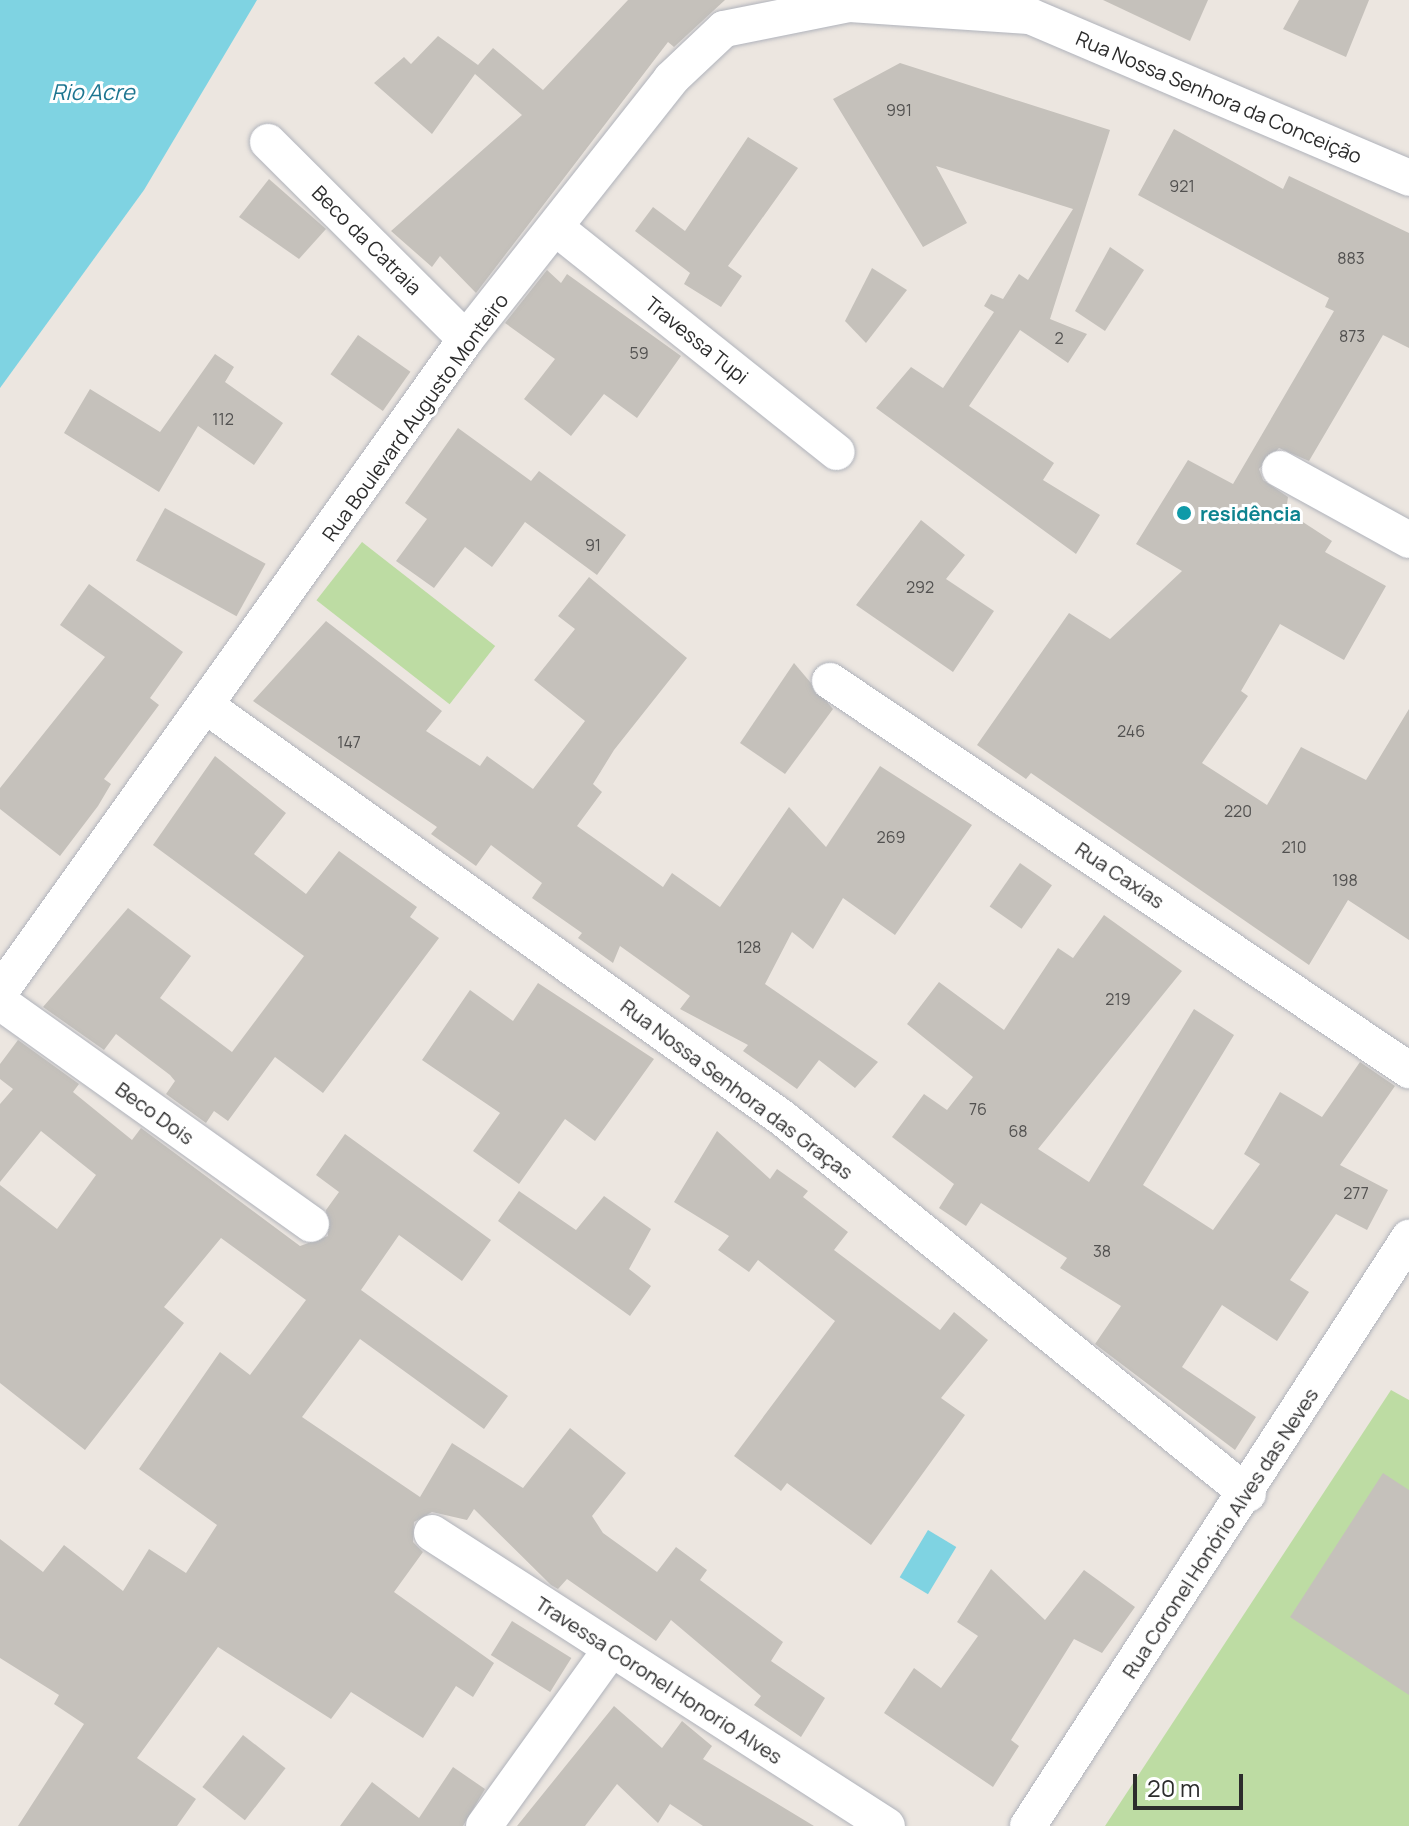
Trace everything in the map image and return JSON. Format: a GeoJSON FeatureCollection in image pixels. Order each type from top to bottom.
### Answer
{"type":"FeatureCollection","features":[{"type":"Feature","properties":{"kind":"street","name":"Rua Boulevard Augusto Monteiro"},"geometry":{"type":"LineString","coordinates":[[0,992],[209,708],[466,339],[671,79],[724,29],[849,4],[1034,8]]}},
{"type":"Feature","properties":{"kind":"street","name":"Rua Nossa Senhora da Conceição"},"geometry":{"type":"LineString","coordinates":[[1034,8],[1409,178]]}},
{"type":"Feature","properties":{"kind":"street","name":"Beco da Catraia"},"geometry":{"type":"LineString","coordinates":[[268,142],[466,339]]}},
{"type":"Feature","properties":{"kind":"street","name":"Travessa Tupi"},"geometry":{"type":"LineString","coordinates":[[556,228],[837,452]]}},
{"type":"Feature","properties":{"kind":"street"},"geometry":{"type":"LineString","coordinates":[[1280,469],[1409,540]]}},
{"type":"Feature","properties":{"kind":"street","name":"Rua Caxias"},"geometry":{"type":"LineString","coordinates":[[830,681],[1409,1070]]}},
{"type":"Feature","properties":{"kind":"street","name":"Rua Nossa Senhora das Graças"},"geometry":{"type":"LineString","coordinates":[[209,708],[781,1117],[1248,1494]]}},
{"type":"Feature","properties":{"kind":"street","name":"Beco Dois"},"geometry":{"type":"LineString","coordinates":[[0,1002],[311,1224]]}},
{"type":"Feature","properties":{"kind":"street","name":"Rua Coronel Honório Alves das Neves"},"geometry":{"type":"LineString","coordinates":[[1028,1826],[1248,1494],[1409,1238]]}},
{"type":"Feature","properties":{"kind":"street","name":"Travessa Coronel Honorio Alves"},"geometry":{"type":"LineString","coordinates":[[432,1533],[887,1826]]}},
{"type":"Feature","properties":{"kind":"street"},"geometry":{"type":"LineString","coordinates":[[484,1826],[611,1649]]}},
{"type":"Feature","properties":{"kind":"green space"},"geometry":{"type":"Polygon","coordinates":[[[362,542],[495,646],[450,704],[316,600],[362,542]]]}},
{"type":"Feature","properties":{"kind":"green space"},"geometry":{"type":"Polygon","coordinates":[[[1391,1390],[1409,1400],[1409,1826],[1105,1826],[1391,1390]]]}},
{"type":"Feature","properties":{"kind":"water","name":"Rio Acre"},"geometry":{"type":"Polygon","coordinates":[[[0,0],[257,0],[144,190],[0,388],[0,0]]]}},
{"type":"Feature","properties":{"kind":"water"},"geometry":{"type":"Polygon","coordinates":[[[928,1530],[956,1547],[928,1594],[900,1577],[928,1530]]]}},
{"type":"Feature","properties":{"kind":"building"},"geometry":{"type":"Polygon","coordinates":[[[628,0],[725,0],[674,47],[668,42],[476,293],[440,256],[432,267],[391,231],[522,115],[475,74],[432,134],[374,83],[404,57],[411,64],[438,36],[478,65],[493,48],[543,90],[628,0]]]}},
{"type":"Feature","properties":{"kind":"building"},"geometry":{"type":"Polygon","coordinates":[[[1103,0],[1208,0],[1190,41],[1103,0]]]}},
{"type":"Feature","properties":{"kind":"building"},"geometry":{"type":"Polygon","coordinates":[[[1299,0],[1369,0],[1346,57],[1283,29],[1299,0]]]}},
{"type":"Feature","properties":{"kind":"building"},"geometry":{"type":"Polygon","coordinates":[[[900,63],[1110,130],[1050,319],[1087,334],[1068,363],[1020,330],[969,406],[1054,463],[1043,480],[1100,515],[1076,554],[876,408],[911,367],[943,388],[994,312],[984,306],[991,294],[1003,299],[1019,274],[1028,280],[1073,209],[936,166],[967,223],[923,247],[833,99],[900,63]]]}},
{"type":"Feature","properties":{"kind":"building"},"geometry":{"type":"Polygon","coordinates":[[[1174,129],[1283,189],[1289,176],[1409,233],[1409,348],[1383,335],[1309,461],[1279,448],[1259,469],[1263,480],[1288,497],[1286,511],[1332,541],[1325,552],[1386,586],[1344,660],[1280,624],[1241,691],[1248,696],[1202,763],[1267,805],[1301,747],[1366,780],[1409,709],[1409,940],[1348,900],[1309,965],[1031,773],[1026,779],[977,745],[1069,613],[1110,639],[1182,571],[1136,544],[1188,460],[1233,484],[1334,311],[1325,307],[1329,298],[1138,195],[1174,129]]]}},
{"type":"Feature","properties":{"kind":"building"},"geometry":{"type":"Polygon","coordinates":[[[748,137],[798,168],[728,266],[742,276],[721,307],[684,284],[690,273],[635,231],[653,207],[685,231],[748,137]]]}},
{"type":"Feature","properties":{"kind":"building"},"geometry":{"type":"Polygon","coordinates":[[[269,179],[326,229],[299,259],[239,217],[269,179]]]}},
{"type":"Feature","properties":{"kind":"building"},"geometry":{"type":"Polygon","coordinates":[[[1110,247],[1144,270],[1105,331],[1075,311],[1110,247]]]}},
{"type":"Feature","properties":{"kind":"building"},"geometry":{"type":"Polygon","coordinates":[[[872,268],[907,290],[866,343],[845,321],[872,268]]]}},
{"type":"Feature","properties":{"kind":"building"},"geometry":{"type":"Polygon","coordinates":[[[547,270],[561,283],[567,274],[681,356],[637,418],[604,394],[571,436],[524,399],[555,359],[505,323],[547,270]]]}},
{"type":"Feature","properties":{"kind":"building"},"geometry":{"type":"Polygon","coordinates":[[[358,335],[410,372],[383,411],[330,374],[358,335]]]}},
{"type":"Feature","properties":{"kind":"building"},"geometry":{"type":"Polygon","coordinates":[[[215,354],[234,367],[225,382],[283,423],[254,465],[198,426],[159,492],[64,433],[90,389],[160,432],[215,354]]]}},
{"type":"Feature","properties":{"kind":"building"},"geometry":{"type":"Polygon","coordinates":[[[458,428],[531,481],[539,471],[626,535],[597,575],[525,522],[492,567],[465,547],[434,588],[396,561],[427,519],[405,503],[458,428]]]}},
{"type":"Feature","properties":{"kind":"building"},"geometry":{"type":"Polygon","coordinates":[[[165,508],[266,564],[236,616],[136,560],[165,508]]]}},
{"type":"Feature","properties":{"kind":"building"},"geometry":{"type":"Polygon","coordinates":[[[921,520],[965,555],[946,579],[994,611],[953,672],[856,605],[921,520]]]}},
{"type":"Feature","properties":{"kind":"building"},"geometry":{"type":"Polygon","coordinates":[[[589,577],[687,658],[614,750],[593,784],[602,792],[577,826],[663,887],[672,873],[720,907],[789,807],[826,847],[880,766],[972,825],[895,935],[843,898],[813,949],[792,932],[765,984],[878,1062],[855,1088],[819,1060],[797,1089],[743,1051],[748,1045],[680,1009],[690,996],[620,946],[613,963],[578,938],[582,933],[532,898],[542,883],[491,845],[476,866],[431,834],[437,827],[253,701],[326,621],[442,711],[426,731],[480,766],[487,756],[533,789],[585,721],[534,680],[575,629],[558,616],[589,577]]]}},
{"type":"Feature","properties":{"kind":"building"},"geometry":{"type":"Polygon","coordinates":[[[89,584],[183,652],[150,698],[159,705],[104,779],[111,784],[60,856],[0,809],[0,788],[105,657],[60,625],[89,584]]]}},
{"type":"Feature","properties":{"kind":"building"},"geometry":{"type":"Polygon","coordinates":[[[794,663],[833,709],[785,774],[740,743],[794,663]]]}},
{"type":"Feature","properties":{"kind":"building"},"geometry":{"type":"Polygon","coordinates":[[[215,756],[286,813],[254,854],[306,894],[339,851],[417,907],[410,917],[439,938],[323,1093],[275,1057],[228,1121],[214,1111],[206,1123],[166,1094],[175,1081],[170,1075],[116,1034],[104,1050],[43,1007],[128,908],[191,956],[160,998],[232,1052],[304,956],[153,845],[215,756]]]}},
{"type":"Feature","properties":{"kind":"building"},"geometry":{"type":"Polygon","coordinates":[[[1020,863],[1052,885],[1022,929],[990,906],[1020,863]]]}},
{"type":"Feature","properties":{"kind":"building"},"geometry":{"type":"Polygon","coordinates":[[[1104,915],[1182,971],[1038,1149],[1089,1182],[1194,1009],[1234,1035],[1143,1185],[1213,1230],[1260,1164],[1244,1154],[1280,1092],[1322,1117],[1360,1062],[1395,1086],[1340,1165],[1388,1190],[1367,1230],[1336,1214],[1290,1280],[1309,1292],[1277,1341],[1222,1305],[1182,1367],[1256,1417],[1235,1450],[1095,1344],[1121,1306],[1060,1268],[1067,1258],[981,1203],[966,1226],[939,1208],[954,1184],[892,1137],[924,1094],[947,1110],[973,1077],[907,1024],[939,982],[1004,1030],[1058,948],[1073,958],[1104,915]]]}},
{"type":"Feature","properties":{"kind":"building"},"geometry":{"type":"Polygon","coordinates":[[[538,983],[654,1059],[595,1141],[565,1119],[519,1184],[473,1151],[500,1113],[422,1060],[470,990],[513,1021],[538,983]]]}},
{"type":"Feature","properties":{"kind":"building"},"geometry":{"type":"Polygon","coordinates":[[[18,1040],[79,1084],[73,1092],[132,1140],[141,1128],[300,1246],[328,1236],[326,1210],[339,1192],[316,1175],[345,1134],[491,1240],[462,1281],[399,1235],[361,1290],[508,1396],[484,1429],[360,1339],[302,1417],[420,1497],[452,1443],[523,1488],[570,1428],[626,1473],[592,1516],[603,1533],[657,1572],[676,1547],[707,1570],[700,1580],[783,1642],[771,1661],[825,1698],[801,1737],[754,1705],[761,1696],[671,1620],[656,1641],[567,1579],[558,1589],[551,1585],[474,1509],[467,1520],[432,1512],[414,1522],[413,1542],[423,1552],[394,1592],[494,1663],[473,1697],[456,1686],[423,1738],[351,1692],[331,1719],[218,1647],[137,1758],[196,1799],[177,1826],[18,1826],[84,1724],[54,1704],[59,1695],[0,1658],[0,1539],[43,1572],[64,1545],[123,1591],[149,1549],[186,1573],[217,1525],[139,1469],[220,1352],[250,1375],[306,1300],[221,1238],[164,1307],[184,1323],[85,1450],[0,1383],[0,1185],[57,1229],[96,1175],[41,1131],[0,1182],[0,1104],[13,1089],[0,1079],[0,1064],[18,1040]]]}},
{"type":"Feature","properties":{"kind":"building"},"geometry":{"type":"Polygon","coordinates":[[[717,1131],[770,1179],[777,1169],[808,1191],[803,1197],[848,1232],[834,1250],[940,1330],[954,1312],[988,1340],[941,1398],[965,1415],[871,1545],[787,1483],[781,1491],[734,1456],[835,1321],[758,1260],[749,1272],[718,1250],[729,1236],[674,1202],[717,1131]]]}},
{"type":"Feature","properties":{"kind":"building"},"geometry":{"type":"Polygon","coordinates":[[[519,1191],[576,1230],[604,1196],[651,1229],[629,1269],[651,1286],[630,1316],[498,1221],[519,1191]]]}},
{"type":"Feature","properties":{"kind":"building"},"geometry":{"type":"Polygon","coordinates":[[[1383,1473],[1409,1490],[1409,1695],[1290,1617],[1383,1473]]]}},
{"type":"Feature","properties":{"kind":"building"},"geometry":{"type":"Polygon","coordinates":[[[991,1569],[1045,1620],[1084,1570],[1135,1607],[1102,1653],[1074,1639],[1011,1740],[1019,1746],[993,1787],[884,1713],[914,1668],[941,1688],[978,1636],[957,1622],[991,1569]]]}},
{"type":"Feature","properties":{"kind":"building"},"geometry":{"type":"Polygon","coordinates":[[[512,1621],[571,1658],[550,1692],[491,1655],[512,1621]]]}},
{"type":"Feature","properties":{"kind":"building"},"geometry":{"type":"Polygon","coordinates":[[[614,1706],[662,1748],[682,1721],[712,1746],[703,1759],[814,1826],[703,1826],[670,1804],[658,1823],[617,1784],[585,1826],[517,1826],[614,1706]]]}},
{"type":"Feature","properties":{"kind":"building"},"geometry":{"type":"Polygon","coordinates":[[[243,1735],[286,1768],[245,1820],[202,1787],[243,1735]]]}},
{"type":"Feature","properties":{"kind":"building"},"geometry":{"type":"Polygon","coordinates":[[[453,1767],[485,1789],[463,1826],[340,1826],[372,1782],[419,1818],[453,1767]]]}},
{"type":"Feature","properties":{"kind":"place","name":"residência"},"geometry":{"type":"Point","coordinates":[1184,513]}}]}
